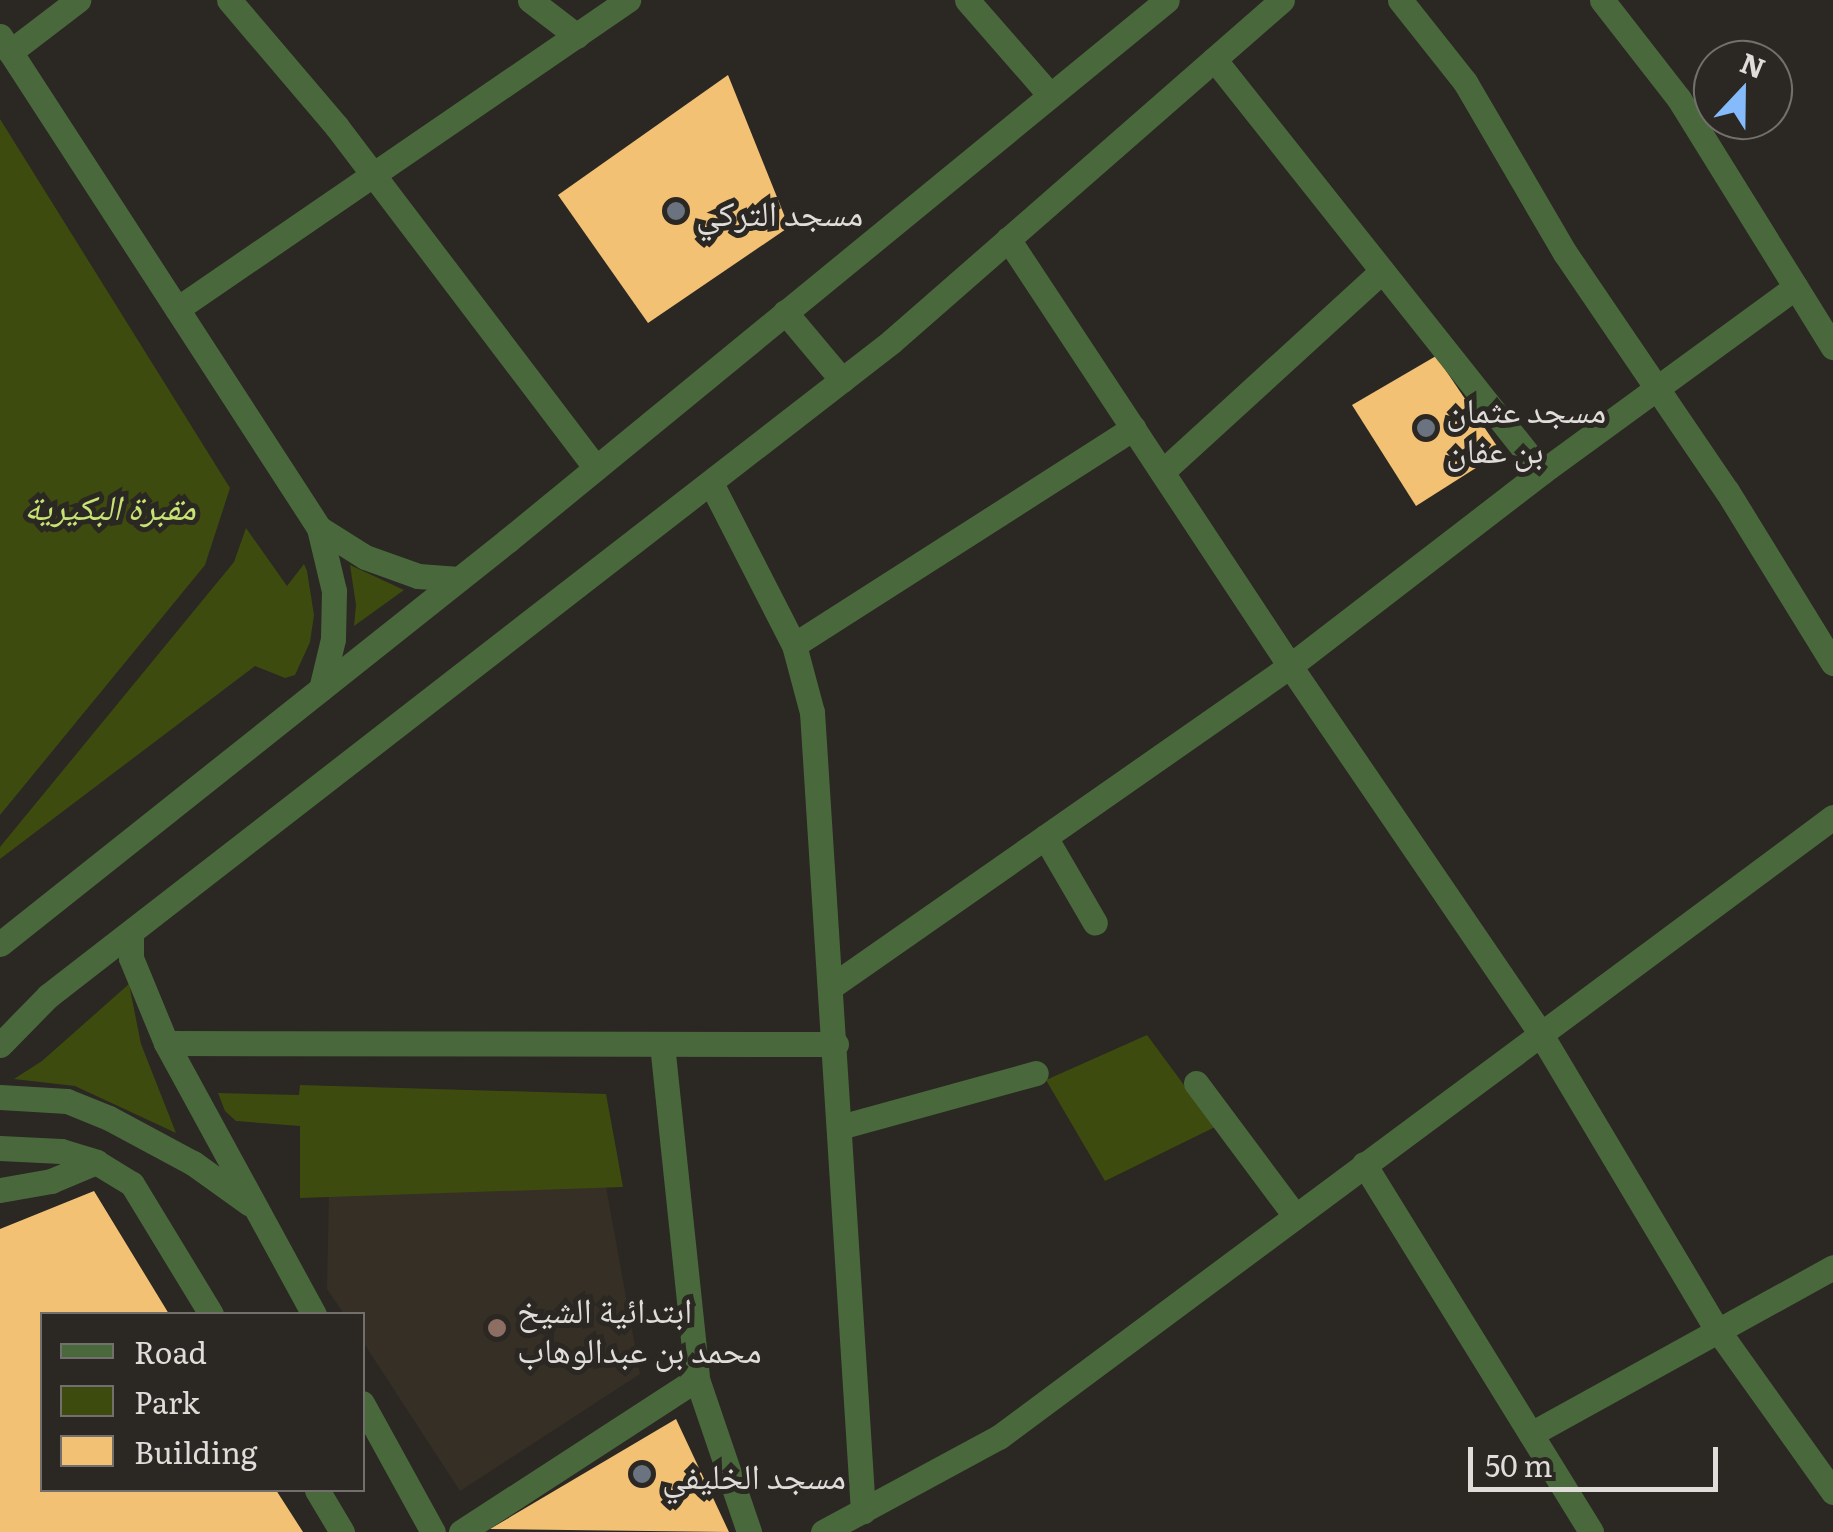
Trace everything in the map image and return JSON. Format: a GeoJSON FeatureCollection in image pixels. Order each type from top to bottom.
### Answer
{"type":"FeatureCollection","features":[{"type":"Feature","properties":{"kind":"street"},"geometry":{"type":"LineString","coordinates":[[78,0],[5,44],[320,528],[334,592],[332,639],[321,690]]}},
{"type":"Feature","properties":{"kind":"street"},"geometry":{"type":"LineString","coordinates":[[230,0],[374,177],[596,468]]}},
{"type":"Feature","properties":{"kind":"street"},"geometry":{"type":"LineString","coordinates":[[530,0],[577,36]]}},
{"type":"Feature","properties":{"kind":"street"},"geometry":{"type":"LineString","coordinates":[[178,310],[628,0]]}},
{"type":"Feature","properties":{"kind":"street"},"geometry":{"type":"LineString","coordinates":[[0,944],[459,579],[1167,0]]}},
{"type":"Feature","properties":{"kind":"street"},"geometry":{"type":"LineString","coordinates":[[0,1044],[48,996],[842,380],[1282,0]]}},
{"type":"Feature","properties":{"kind":"street"},"geometry":{"type":"LineString","coordinates":[[1400,0],[1466,82],[1566,254],[1833,663]]}},
{"type":"Feature","properties":{"kind":"street"},"geometry":{"type":"LineString","coordinates":[[1602,0],[1680,99],[1833,346]]}},
{"type":"Feature","properties":{"kind":"street"},"geometry":{"type":"LineString","coordinates":[[973,2],[1050,96]]}},
{"type":"Feature","properties":{"kind":"street"},"geometry":{"type":"LineString","coordinates":[[1214,60],[1542,472]]}},
{"type":"Feature","properties":{"kind":"street"},"geometry":{"type":"LineString","coordinates":[[1008,239],[1290,666],[1540,1033],[1719,1332],[1833,1492]]}},
{"type":"Feature","properties":{"kind":"street"},"geometry":{"type":"LineString","coordinates":[[1162,472],[1382,271]]}},
{"type":"Feature","properties":{"kind":"street"},"geometry":{"type":"LineString","coordinates":[[832,986],[1290,666],[1542,472],[1796,287]]}},
{"type":"Feature","properties":{"kind":"street"},"geometry":{"type":"LineString","coordinates":[[785,312],[842,380]]}},
{"type":"Feature","properties":{"kind":"street"},"geometry":{"type":"LineString","coordinates":[[794,645],[1133,428]]}},
{"type":"Feature","properties":{"kind":"street"},"geometry":{"type":"LineString","coordinates":[[711,483],[794,645],[812,712],[863,1510]]}},
{"type":"Feature","properties":{"kind":"street"},"geometry":{"type":"LineString","coordinates":[[320,528],[365,558],[418,576],[459,579]]}},
{"type":"Feature","properties":{"kind":"street"},"geometry":{"type":"LineString","coordinates":[[823,1532],[998,1437],[1833,817]]}},
{"type":"Feature","properties":{"kind":"street"},"geometry":{"type":"LineString","coordinates":[[1045,837],[1095,923]]}},
{"type":"Feature","properties":{"kind":"street"},"geometry":{"type":"LineString","coordinates":[[131,932],[131,958],[166,1043],[313,1312]]}},
{"type":"Feature","properties":{"kind":"street"},"geometry":{"type":"LineString","coordinates":[[166,1043],[836,1044]]}},
{"type":"Feature","properties":{"kind":"street"},"geometry":{"type":"LineString","coordinates":[[662,1044],[697,1379],[748,1532]]}},
{"type":"Feature","properties":{"kind":"street"},"geometry":{"type":"LineString","coordinates":[[840,1126],[1036,1072]]}},
{"type":"Feature","properties":{"kind":"street"},"geometry":{"type":"LineString","coordinates":[[1196,1082],[1295,1216]]}},
{"type":"Feature","properties":{"kind":"street"},"geometry":{"type":"LineString","coordinates":[[0,1097],[68,1101],[109,1118],[193,1163],[258,1210]]}},
{"type":"Feature","properties":{"kind":"street"},"geometry":{"type":"LineString","coordinates":[[0,1148],[61,1151],[96,1162],[132,1184],[210,1312]]}},
{"type":"Feature","properties":{"kind":"street"},"geometry":{"type":"LineString","coordinates":[[0,1190],[51,1181],[96,1162]]}},
{"type":"Feature","properties":{"kind":"street"},"geometry":{"type":"LineString","coordinates":[[1364,1164],[1591,1532]]}},
{"type":"Feature","properties":{"kind":"street"},"geometry":{"type":"LineString","coordinates":[[1531,1434],[1833,1267]]}},
{"type":"Feature","properties":{"kind":"street"},"geometry":{"type":"LineString","coordinates":[[461,1532],[697,1379]]}},
{"type":"Feature","properties":{"kind":"street"},"geometry":{"type":"LineString","coordinates":[[365,1407],[433,1532]]}},
{"type":"Feature","properties":{"kind":"street"},"geometry":{"type":"LineString","coordinates":[[317,1492],[342,1532]]}},
{"type":"Feature","properties":{"kind":"shaded area","name":"ابتدائية الشيخ محمد بن عبدالوهاب"},"geometry":{"type":"Polygon","coordinates":[[[604,1176],[640,1374],[460,1491],[365,1345],[365,1312],[343,1312],[327,1289],[329,1189],[604,1176]]]}},
{"type":"Feature","properties":{"kind":"green space","name":"مقبرة البكيرية"},"geometry":{"type":"Polygon","coordinates":[[[0,119],[230,488],[205,565],[0,815],[0,119]]]}},
{"type":"Feature","properties":{"kind":"green space"},"geometry":{"type":"Polygon","coordinates":[[[246,528],[287,586],[304,564],[307,571],[314,615],[310,642],[295,675],[285,678],[255,666],[0,859],[0,847],[234,562],[246,528]]]}},
{"type":"Feature","properties":{"kind":"green space"},"geometry":{"type":"Polygon","coordinates":[[[350,565],[404,590],[354,626],[356,605],[350,565]]]}},
{"type":"Feature","properties":{"kind":"green space"},"geometry":{"type":"Polygon","coordinates":[[[129,984],[141,1044],[176,1133],[75,1086],[14,1079],[42,1061],[129,984]]]}},
{"type":"Feature","properties":{"kind":"green space"},"geometry":{"type":"Polygon","coordinates":[[[1147,1035],[1215,1127],[1105,1181],[1046,1080],[1147,1035]]]}},
{"type":"Feature","properties":{"kind":"green space"},"geometry":{"type":"Polygon","coordinates":[[[300,1085],[606,1094],[623,1187],[300,1198],[300,1126],[236,1121],[225,1111],[218,1093],[299,1095],[300,1085]]]}},
{"type":"Feature","properties":{"kind":"building","name":"مسجد التركي"},"geometry":{"type":"Polygon","coordinates":[[[728,75],[789,227],[648,323],[558,195],[728,75]]]}},
{"type":"Feature","properties":{"kind":"building","name":"مسجد عثمان بن عفان"},"geometry":{"type":"Polygon","coordinates":[[[1436,356],[1501,452],[1416,506],[1352,405],[1436,356]]]}},
{"type":"Feature","properties":{"kind":"building"},"geometry":{"type":"Polygon","coordinates":[[[94,1191],[168,1312],[40,1312],[40,1492],[277,1492],[303,1532],[0,1532],[0,1229],[94,1191]]]}},
{"type":"Feature","properties":{"kind":"building","name":"مسجد الخليفي"},"geometry":{"type":"Polygon","coordinates":[[[676,1419],[729,1532],[490,1529],[676,1419]]]}},
{"type":"Feature","properties":{"kind":"place","name":"مسجد التركي"},"geometry":{"type":"Point","coordinates":[676,211]}},
{"type":"Feature","properties":{"kind":"place","name":"مسجد عثمان بن عفان"},"geometry":{"type":"Point","coordinates":[1426,428]}},
{"type":"Feature","properties":{"kind":"place","name":"ابتدائية الشيخ محمد بن عبدالوهاب"},"geometry":{"type":"Point","coordinates":[497,1328]}},
{"type":"Feature","properties":{"kind":"place","name":"مسجد الخليفي"},"geometry":{"type":"Point","coordinates":[642,1474]}}]}
